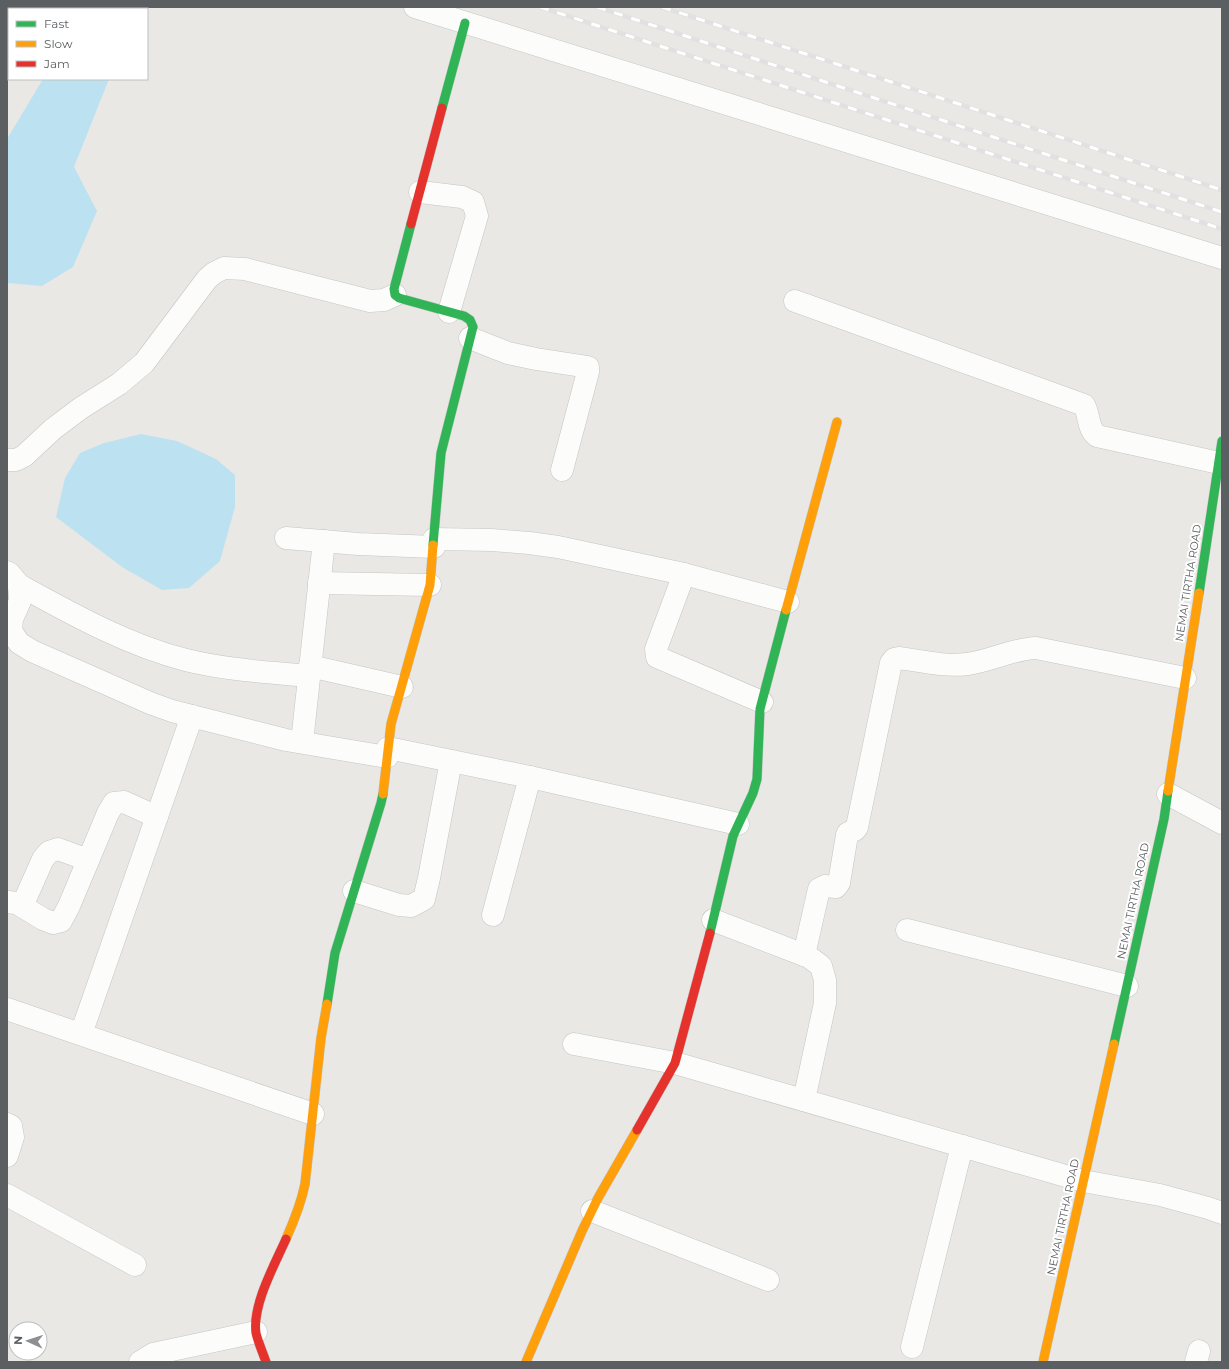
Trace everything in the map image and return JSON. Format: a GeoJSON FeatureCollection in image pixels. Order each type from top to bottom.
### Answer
{"type":"FeatureCollection","features":[{"type":"Feature","properties":{"kind":"street"},"geometry":{"type":"LineString","coordinates":[[415,7],[1222,258]]}},
{"type":"Feature","properties":{"kind":"street"},"geometry":{"type":"LineString","coordinates":[[266,1362],[256,1332],[257,1315],[261,1296],[297,1215],[302,1200],[321,1038],[335,953],[381,803],[392,724],[430,585],[441,453],[473,327],[470,320],[464,316],[399,298],[395,295],[394,289],[465,23]]}},
{"type":"Feature","properties":{"kind":"street"},"geometry":{"type":"LineString","coordinates":[[420,192],[462,197],[474,202],[477,216],[449,312]]}},
{"type":"Feature","properties":{"kind":"street"},"geometry":{"type":"LineString","coordinates":[[8,465],[24,456],[53,429],[81,408],[120,384],[144,363],[207,279],[214,272],[224,268],[245,269],[370,301],[384,300],[395,295]]}},
{"type":"Feature","properties":{"kind":"street"},"geometry":{"type":"LineString","coordinates":[[795,301],[1084,405],[1087,410],[1092,432],[1097,436],[1219,463]]}},
{"type":"Feature","properties":{"kind":"street"},"geometry":{"type":"LineString","coordinates":[[470,338],[508,353],[588,367],[588,372],[562,470]]}},
{"type":"Feature","properties":{"kind":"street"},"geometry":{"type":"LineString","coordinates":[[526,1362],[582,1231],[675,1063],[714,920],[733,836],[753,793],[757,779],[760,709],[837,422]]}},
{"type":"Feature","properties":{"kind":"street","name":"NEMAI TIRTHA ROAD"},"geometry":{"type":"LineString","coordinates":[[1043,1362],[1162,827],[1222,441]]}},
{"type":"Feature","properties":{"kind":"street"},"geometry":{"type":"LineString","coordinates":[[286,538],[358,544],[434,543],[492,540],[529,542],[684,574],[788,602]]}},
{"type":"Feature","properties":{"kind":"street"},"geometry":{"type":"LineString","coordinates":[[302,742],[324,541]]}},
{"type":"Feature","properties":{"kind":"street"},"geometry":{"type":"LineString","coordinates":[[684,574],[656,649],[657,657],[762,702]]}},
{"type":"Feature","properties":{"kind":"street"},"geometry":{"type":"LineString","coordinates":[[13,579],[99,627],[158,652],[187,660],[218,666],[310,671],[402,687]]}},
{"type":"Feature","properties":{"kind":"street"},"geometry":{"type":"LineString","coordinates":[[13,579],[20,601],[12,619],[11,631],[19,643],[32,651],[150,703],[172,711],[229,726],[302,742],[451,761],[530,777],[738,824]]}},
{"type":"Feature","properties":{"kind":"street"},"geometry":{"type":"LineString","coordinates":[[319,583],[430,585]]}},
{"type":"Feature","properties":{"kind":"street"},"geometry":{"type":"LineString","coordinates":[[804,955],[819,889],[825,886],[836,886],[839,883],[847,835],[857,827],[891,663],[894,660],[899,658],[950,665],[965,664],[986,661],[1026,648],[1036,648],[1186,678]]}},
{"type":"Feature","properties":{"kind":"street"},"geometry":{"type":"LineString","coordinates":[[81,1034],[192,716]]}},
{"type":"Feature","properties":{"kind":"street"},"geometry":{"type":"LineString","coordinates":[[354,891],[399,905],[411,906],[424,899],[451,761]]}},
{"type":"Feature","properties":{"kind":"street"},"geometry":{"type":"LineString","coordinates":[[493,915],[530,777]]}},
{"type":"Feature","properties":{"kind":"street"},"geometry":{"type":"LineString","coordinates":[[1168,794],[1222,823]]}},
{"type":"Feature","properties":{"kind":"street"},"geometry":{"type":"LineString","coordinates":[[14,903],[53,923],[61,921],[69,906],[108,813],[114,804],[124,802],[157,817]]}},
{"type":"Feature","properties":{"kind":"street"},"geometry":{"type":"LineString","coordinates":[[14,903],[23,904],[26,901],[43,859],[49,852],[58,848],[88,860]]}},
{"type":"Feature","properties":{"kind":"street"},"geometry":{"type":"LineString","coordinates":[[714,920],[804,955],[821,966],[825,980],[825,1003],[804,1100]]}},
{"type":"Feature","properties":{"kind":"street"},"geometry":{"type":"LineString","coordinates":[[907,930],[1127,986]]}},
{"type":"Feature","properties":{"kind":"street"},"geometry":{"type":"LineString","coordinates":[[7,1009],[313,1114]]}},
{"type":"Feature","properties":{"kind":"street"},"geometry":{"type":"LineString","coordinates":[[574,1044],[675,1063],[1083,1181],[1160,1195],[1222,1213]]}},
{"type":"Feature","properties":{"kind":"street"},"geometry":{"type":"LineString","coordinates":[[7,1124],[11,1126],[13,1137],[7,1156]]}},
{"type":"Feature","properties":{"kind":"street"},"geometry":{"type":"LineString","coordinates":[[912,1347],[962,1146]]}},
{"type":"Feature","properties":{"kind":"street"},"geometry":{"type":"LineString","coordinates":[[7,1195],[135,1265]]}},
{"type":"Feature","properties":{"kind":"street"},"geometry":{"type":"LineString","coordinates":[[592,1211],[768,1280]]}},
{"type":"Feature","properties":{"kind":"street"},"geometry":{"type":"LineString","coordinates":[[140,1362],[153,1354],[256,1332]]}},
{"type":"Feature","properties":{"kind":"water"},"geometry":{"type":"Polygon","coordinates":[[[42,80],[109,80],[74,167],[97,211],[73,267],[42,286],[7,283],[7,139],[42,80]]]}},
{"type":"Feature","properties":{"kind":"water"},"geometry":{"type":"Polygon","coordinates":[[[141,434],[177,441],[216,459],[235,475],[235,507],[220,561],[189,588],[162,590],[122,567],[56,517],[65,478],[80,453],[104,443],[141,434]]]}},
{"type":"Feature","properties":{"kind":"railway"},"geometry":{"type":"LineString","coordinates":[[540,7],[1222,229]]}},
{"type":"Feature","properties":{"kind":"railway"},"geometry":{"type":"LineString","coordinates":[[597,7],[1222,212]]}},
{"type":"Feature","properties":{"kind":"railway"},"geometry":{"type":"LineString","coordinates":[[662,7],[1222,190]]}},
{"type":"Feature","properties":{"kind":"traffic: fast"},"geometry":{"type":"LineString","coordinates":[[442,108],[465,23]]}},
{"type":"Feature","properties":{"kind":"traffic: fast"},"geometry":{"type":"LineString","coordinates":[[411,224],[394,289],[395,295],[399,298],[464,316],[470,320],[473,327],[441,453],[433,545]]}},
{"type":"Feature","properties":{"kind":"traffic: fast"},"geometry":{"type":"LineString","coordinates":[[1199,593],[1222,441]]}},
{"type":"Feature","properties":{"kind":"traffic: fast"},"geometry":{"type":"LineString","coordinates":[[710,933],[733,836],[753,793],[757,779],[760,709],[786,610]]}},
{"type":"Feature","properties":{"kind":"traffic: fast"},"geometry":{"type":"LineString","coordinates":[[1114,1044],[1164,819],[1168,791]]}},
{"type":"Feature","properties":{"kind":"traffic: fast"},"geometry":{"type":"LineString","coordinates":[[327,1004],[335,953],[383,794]]}},
{"type":"Feature","properties":{"kind":"traffic: slow"},"geometry":{"type":"LineString","coordinates":[[786,610],[837,422]]}},
{"type":"Feature","properties":{"kind":"traffic: slow"},"geometry":{"type":"LineString","coordinates":[[383,794],[391,724],[430,585],[433,545]]}},
{"type":"Feature","properties":{"kind":"traffic: slow"},"geometry":{"type":"LineString","coordinates":[[1168,791],[1199,593]]}},
{"type":"Feature","properties":{"kind":"traffic: slow"},"geometry":{"type":"LineString","coordinates":[[286,1239],[297,1212],[305,1184],[321,1038],[327,1004]]}},
{"type":"Feature","properties":{"kind":"traffic: slow"},"geometry":{"type":"LineString","coordinates":[[1043,1362],[1114,1044]]}},
{"type":"Feature","properties":{"kind":"traffic: slow"},"geometry":{"type":"LineString","coordinates":[[526,1362],[582,1231],[598,1198],[637,1130]]}},
{"type":"Feature","properties":{"kind":"traffic: jam"},"geometry":{"type":"LineString","coordinates":[[411,224],[442,108]]}},
{"type":"Feature","properties":{"kind":"traffic: jam"},"geometry":{"type":"LineString","coordinates":[[637,1130],[675,1063],[710,933]]}},
{"type":"Feature","properties":{"kind":"traffic: jam"},"geometry":{"type":"LineString","coordinates":[[266,1362],[256,1333],[257,1310],[265,1285],[286,1239]]}}]}
